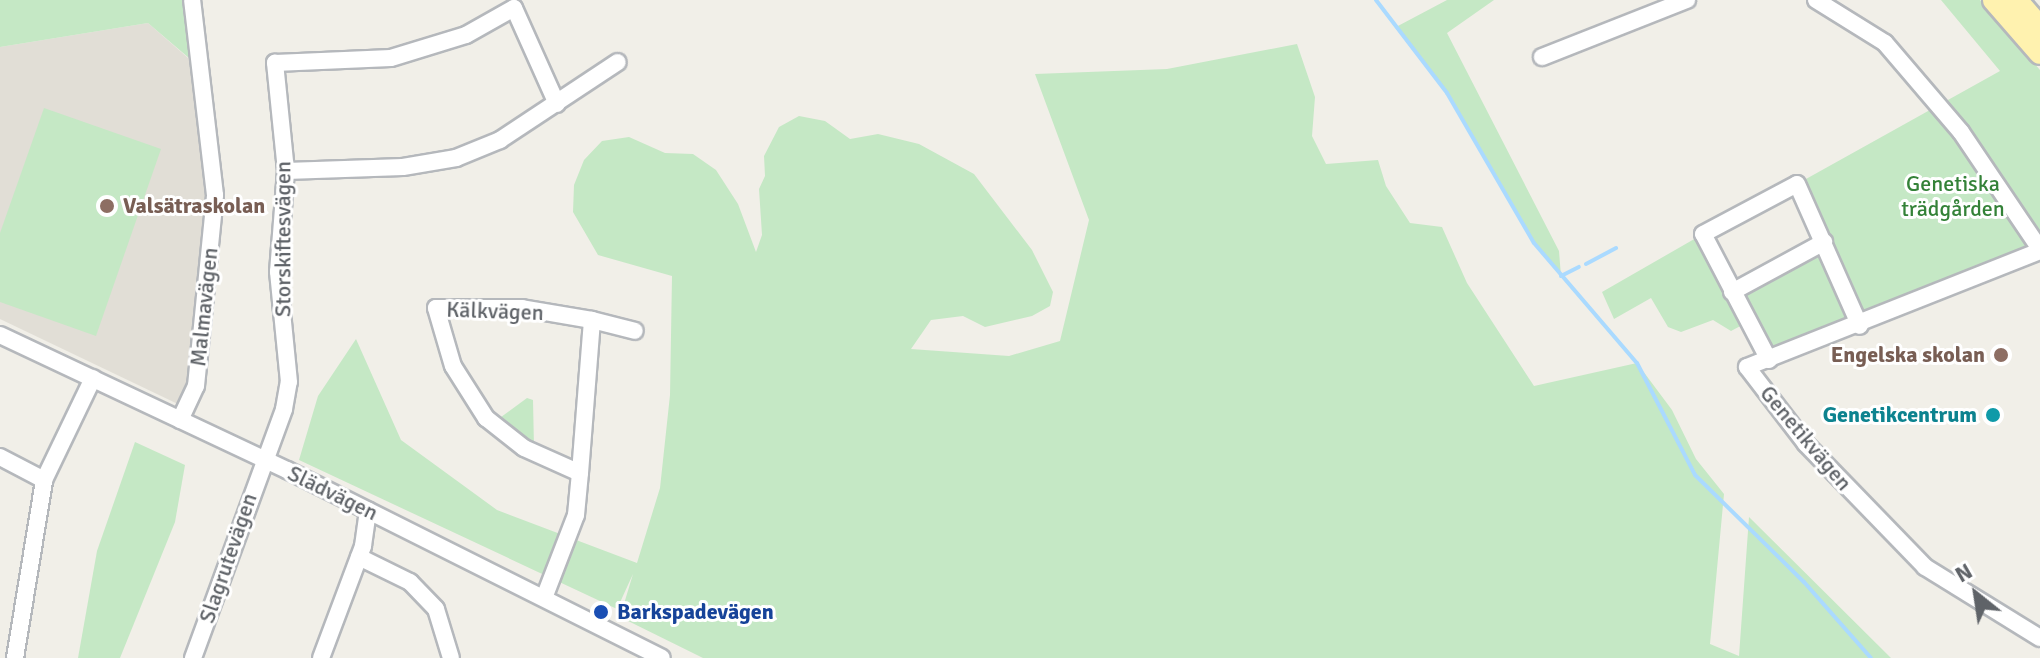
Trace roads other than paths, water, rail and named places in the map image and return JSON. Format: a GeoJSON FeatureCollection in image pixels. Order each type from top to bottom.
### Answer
{"type":"FeatureCollection","features":[{"type":"Feature","properties":{"kind":"main road"},"geometry":{"type":"LineString","coordinates":[[1994,0],[2040,53]]}},
{"type":"Feature","properties":{"kind":"main road"},"geometry":{"type":"LineString","coordinates":[[2016,0],[2040,28]]}},
{"type":"Feature","properties":{"kind":"street","name":"Malmavägen"},"geometry":{"type":"LineString","coordinates":[[180,420],[196,386],[215,195],[192,0]]}},
{"type":"Feature","properties":{"kind":"street"},"geometry":{"type":"LineString","coordinates":[[1542,57],[1687,0]]}},
{"type":"Feature","properties":{"kind":"street"},"geometry":{"type":"LineString","coordinates":[[1816,0],[1885,43],[1961,132],[2040,250]]}},
{"type":"Feature","properties":{"kind":"street","name":"Storskiftesvägen"},"geometry":{"type":"LineString","coordinates":[[263,458],[284,409],[289,382],[278,272],[286,171],[275,63],[391,58],[466,35],[514,8],[557,104]]}},
{"type":"Feature","properties":{"kind":"street"},"geometry":{"type":"LineString","coordinates":[[286,171],[389,168],[456,158],[500,140],[618,62]]}},
{"type":"Feature","properties":{"kind":"street"},"geometry":{"type":"LineString","coordinates":[[1769,360],[1703,234],[1797,184],[1860,326]]}},
{"type":"Feature","properties":{"kind":"street"},"geometry":{"type":"LineString","coordinates":[[1732,292],[1824,242]]}},
{"type":"Feature","properties":{"kind":"street","name":"Genetikvägen"},"geometry":{"type":"LineString","coordinates":[[2040,250],[1860,326],[1747,367],[1806,444],[1876,520],[1935,575],[2040,638]]}},
{"type":"Feature","properties":{"kind":"street","name":"Kälkvägen"},"geometry":{"type":"LineString","coordinates":[[580,473],[524,448],[486,418],[453,366],[436,308],[522,308],[635,331]]}},
{"type":"Feature","properties":{"kind":"street"},"geometry":{"type":"LineString","coordinates":[[544,598],[576,515],[592,320]]}},
{"type":"Feature","properties":{"kind":"street","name":"Slädvägen"},"geometry":{"type":"LineString","coordinates":[[0,335],[263,458],[656,656]]}},
{"type":"Feature","properties":{"kind":"street"},"geometry":{"type":"LineString","coordinates":[[15,658],[44,480],[93,378]]}},
{"type":"Feature","properties":{"kind":"street"},"geometry":{"type":"LineString","coordinates":[[0,457],[44,480]]}},
{"type":"Feature","properties":{"kind":"street","name":"Slagrutevägen"},"geometry":{"type":"LineString","coordinates":[[193,658],[263,458]]}},
{"type":"Feature","properties":{"kind":"street"},"geometry":{"type":"LineString","coordinates":[[321,658],[359,557],[368,510]]}},
{"type":"Feature","properties":{"kind":"street"},"geometry":{"type":"LineString","coordinates":[[359,557],[410,582],[436,609],[451,658]]}},
{"type":"Feature","properties":{"kind":"waterway"},"geometry":{"type":"LineString","coordinates":[[1376,0],[1447,93],[1534,243],[1637,363],[1695,475],[1804,582],[1871,658]]}},
{"type":"Feature","properties":{"kind":"waterway"},"geometry":{"type":"LineString","coordinates":[[1586,264],[1616,248]]}},
{"type":"Feature","properties":{"kind":"waterway"},"geometry":{"type":"LineString","coordinates":[[1561,276],[1579,267]]}},
{"type":"Feature","properties":{"kind":"place","name":"Valsätraskolan"},"geometry":{"type":"Point","coordinates":[107,206]}},
{"type":"Feature","properties":{"kind":"place","name":"Engelska skolan"},"geometry":{"type":"Point","coordinates":[2001,355]}},
{"type":"Feature","properties":{"kind":"place","name":"Genetikcentrum"},"geometry":{"type":"Point","coordinates":[1993,415]}},
{"type":"Feature","properties":{"kind":"place","name":"Barkspadevägen"},"geometry":{"type":"Point","coordinates":[601,612]}},
{"type":"Feature","properties":{"kind":"park label","name":"Genetiska trädgården"},"geometry":{"type":"Point","coordinates":[1953,196]}}]}
